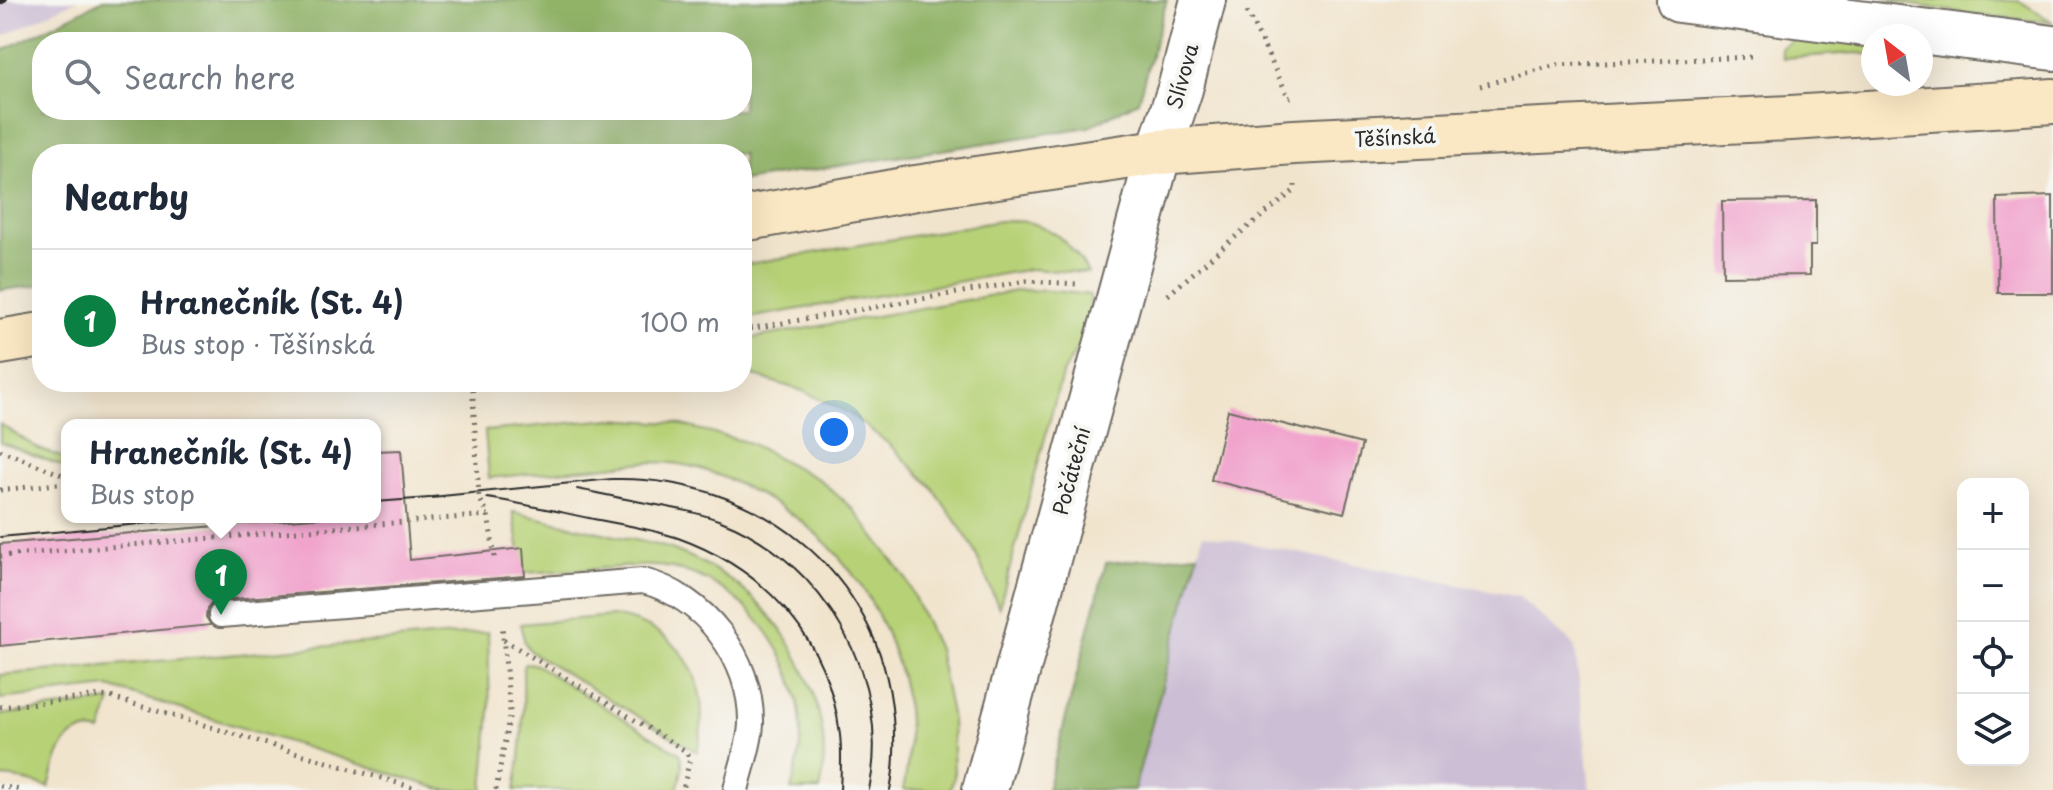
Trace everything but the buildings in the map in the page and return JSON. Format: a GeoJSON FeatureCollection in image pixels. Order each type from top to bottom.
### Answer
{"type":"FeatureCollection","features":[{"type":"Feature","properties":{"kind":"main road","name":"Těšínská"},"geometry":{"type":"LineString","coordinates":[[752,217],[916,188],[1159,152],[2053,101]]}},
{"type":"Feature","properties":{"kind":"main road"},"geometry":{"type":"LineString","coordinates":[[0,342],[32,337]]}},
{"type":"Feature","properties":{"kind":"street","name":"Slívova"},"geometry":{"type":"LineString","coordinates":[[1159,152],[1180,89],[1203,0]]}},
{"type":"Feature","properties":{"kind":"street"},"geometry":{"type":"LineString","coordinates":[[1679,0],[1774,7],[2053,48]]}},
{"type":"Feature","properties":{"kind":"street","name":"Počáteční"},"geometry":{"type":"LineString","coordinates":[[985,790],[1159,152]]}},
{"type":"Feature","properties":{"kind":"lane"},"geometry":{"type":"LineString","coordinates":[[221,615],[643,581],[663,586],[705,615],[726,642],[741,672],[749,698],[752,726],[736,790]]}},
{"type":"Feature","properties":{"kind":"path"},"geometry":{"type":"LineString","coordinates":[[1166,297],[1295,190],[1289,98],[1241,0]]}},
{"type":"Feature","properties":{"kind":"path"},"geometry":{"type":"LineString","coordinates":[[1480,86],[1556,65],[1753,57]]}},
{"type":"Feature","properties":{"kind":"path"},"geometry":{"type":"LineString","coordinates":[[1289,98],[1305,96]]}},
{"type":"Feature","properties":{"kind":"path"},"geometry":{"type":"LineString","coordinates":[[752,328],[1026,281]]}},
{"type":"Feature","properties":{"kind":"path"},"geometry":{"type":"LineString","coordinates":[[473,392],[474,420]]}},
{"type":"Feature","properties":{"kind":"path"},"geometry":{"type":"LineString","coordinates":[[0,450],[61,475]]}},
{"type":"Feature","properties":{"kind":"path"},"geometry":{"type":"LineString","coordinates":[[0,490],[61,484]]}},
{"type":"Feature","properties":{"kind":"path"},"geometry":{"type":"LineString","coordinates":[[0,556],[488,515]]}},
{"type":"Feature","properties":{"kind":"path"},"geometry":{"type":"LineString","coordinates":[[504,640],[684,750],[690,758],[683,790]]}},
{"type":"Feature","properties":{"kind":"path"},"geometry":{"type":"LineString","coordinates":[[0,707],[110,697],[421,790]]}},
{"type":"Feature","properties":{"kind":"path"},"geometry":{"type":"LineString","coordinates":[[0,786],[20,790]]}},
{"type":"Feature","properties":{"kind":"shaded area"},"geometry":{"type":"Polygon","coordinates":[[[0,0],[76,0],[0,38],[0,0]]]}},
{"type":"Feature","properties":{"kind":"shaded area"},"geometry":{"type":"Polygon","coordinates":[[[1203,534],[1519,597],[1575,646],[1590,790],[1134,790],[1203,534]]]}},
{"type":"Feature","properties":{"kind":"green space"},"geometry":{"type":"Polygon","coordinates":[[[103,0],[1167,0],[1138,101],[1089,127],[752,179],[752,144],[32,144],[32,286],[0,290],[0,52],[32,36],[32,120],[752,120],[752,32],[40,32],[103,0]]]}},
{"type":"Feature","properties":{"kind":"green space"},"geometry":{"type":"Polygon","coordinates":[[[1883,0],[2018,0],[2053,22],[1983,16],[1883,0]]]}},
{"type":"Feature","properties":{"kind":"green space"},"geometry":{"type":"Polygon","coordinates":[[[1810,29],[1861,37],[1861,54],[1783,58],[1781,48],[1810,29]]]}},
{"type":"Feature","properties":{"kind":"green space"},"geometry":{"type":"Polygon","coordinates":[[[999,221],[1015,221],[1049,230],[1071,248],[1088,273],[1031,269],[752,317],[752,263],[999,221]]]}},
{"type":"Feature","properties":{"kind":"green space"},"geometry":{"type":"Polygon","coordinates":[[[1021,290],[1090,295],[1090,320],[1062,375],[999,608],[972,545],[932,487],[890,445],[849,413],[803,391],[752,375],[752,338],[1021,290]]]}},
{"type":"Feature","properties":{"kind":"green space"},"geometry":{"type":"Polygon","coordinates":[[[611,419],[675,423],[750,443],[820,480],[853,509],[905,577],[938,649],[952,719],[954,777],[950,790],[903,790],[908,755],[908,719],[892,649],[860,585],[838,556],[791,514],[728,479],[673,463],[631,463],[489,478],[485,431],[611,419]]]}},
{"type":"Feature","properties":{"kind":"green space"},"geometry":{"type":"Polygon","coordinates":[[[0,424],[39,449],[61,457],[61,466],[0,442],[0,424]]]}},
{"type":"Feature","properties":{"kind":"green space"},"geometry":{"type":"Polygon","coordinates":[[[513,512],[674,550],[716,570],[752,597],[781,630],[810,685],[822,729],[824,760],[820,790],[791,790],[801,737],[798,702],[779,650],[744,606],[723,589],[698,576],[672,568],[633,566],[524,573],[513,512]]]}},
{"type":"Feature","properties":{"kind":"green space"},"geometry":{"type":"Polygon","coordinates":[[[1198,554],[1134,790],[1047,790],[1106,563],[1198,554]]]}},
{"type":"Feature","properties":{"kind":"green space"},"geometry":{"type":"Polygon","coordinates":[[[612,616],[637,622],[658,632],[688,662],[697,681],[701,703],[697,752],[531,652],[520,624],[612,616]]]}},
{"type":"Feature","properties":{"kind":"green space"},"geometry":{"type":"Polygon","coordinates":[[[488,632],[490,712],[483,790],[444,790],[109,687],[0,699],[0,675],[488,632]]]}},
{"type":"Feature","properties":{"kind":"green space"},"geometry":{"type":"Polygon","coordinates":[[[529,663],[679,753],[682,767],[677,790],[515,790],[522,729],[523,667],[529,663]]]}},
{"type":"Feature","properties":{"kind":"green space"},"geometry":{"type":"Polygon","coordinates":[[[111,701],[101,732],[78,733],[63,746],[49,787],[0,777],[0,715],[111,701]]]}},
{"type":"Feature","properties":{"kind":"tram line"},"geometry":{"type":"LineString","coordinates":[[432,497],[612,479],[664,482],[714,494],[760,514],[801,542],[836,576],[864,618],[883,665],[893,717],[894,754],[890,790]]}},
{"type":"Feature","properties":{"kind":"tram line"},"geometry":{"type":"LineString","coordinates":[[577,489],[688,511],[721,521],[758,540],[791,565],[819,595],[843,630],[860,668],[870,708],[874,749],[869,790]]}},
{"type":"Feature","properties":{"kind":"tram line"},"geometry":{"type":"LineString","coordinates":[[381,502],[443,497]]}},
{"type":"Feature","properties":{"kind":"tram line"},"geometry":{"type":"LineString","coordinates":[[487,498],[678,538],[710,552],[765,589],[807,639],[823,669],[834,701],[840,735],[840,790]]}},
{"type":"Feature","properties":{"kind":"tram line"},"geometry":{"type":"LineString","coordinates":[[0,537],[150,523]]}},
{"type":"Feature","properties":{"kind":"railway"},"geometry":{"type":"LineString","coordinates":[[0,2],[4,0]]}},
{"type":"Feature","properties":{"kind":"place","name":"Hranečník (St. 4)"},"geometry":{"type":"Point","coordinates":[221,615]}}]}
